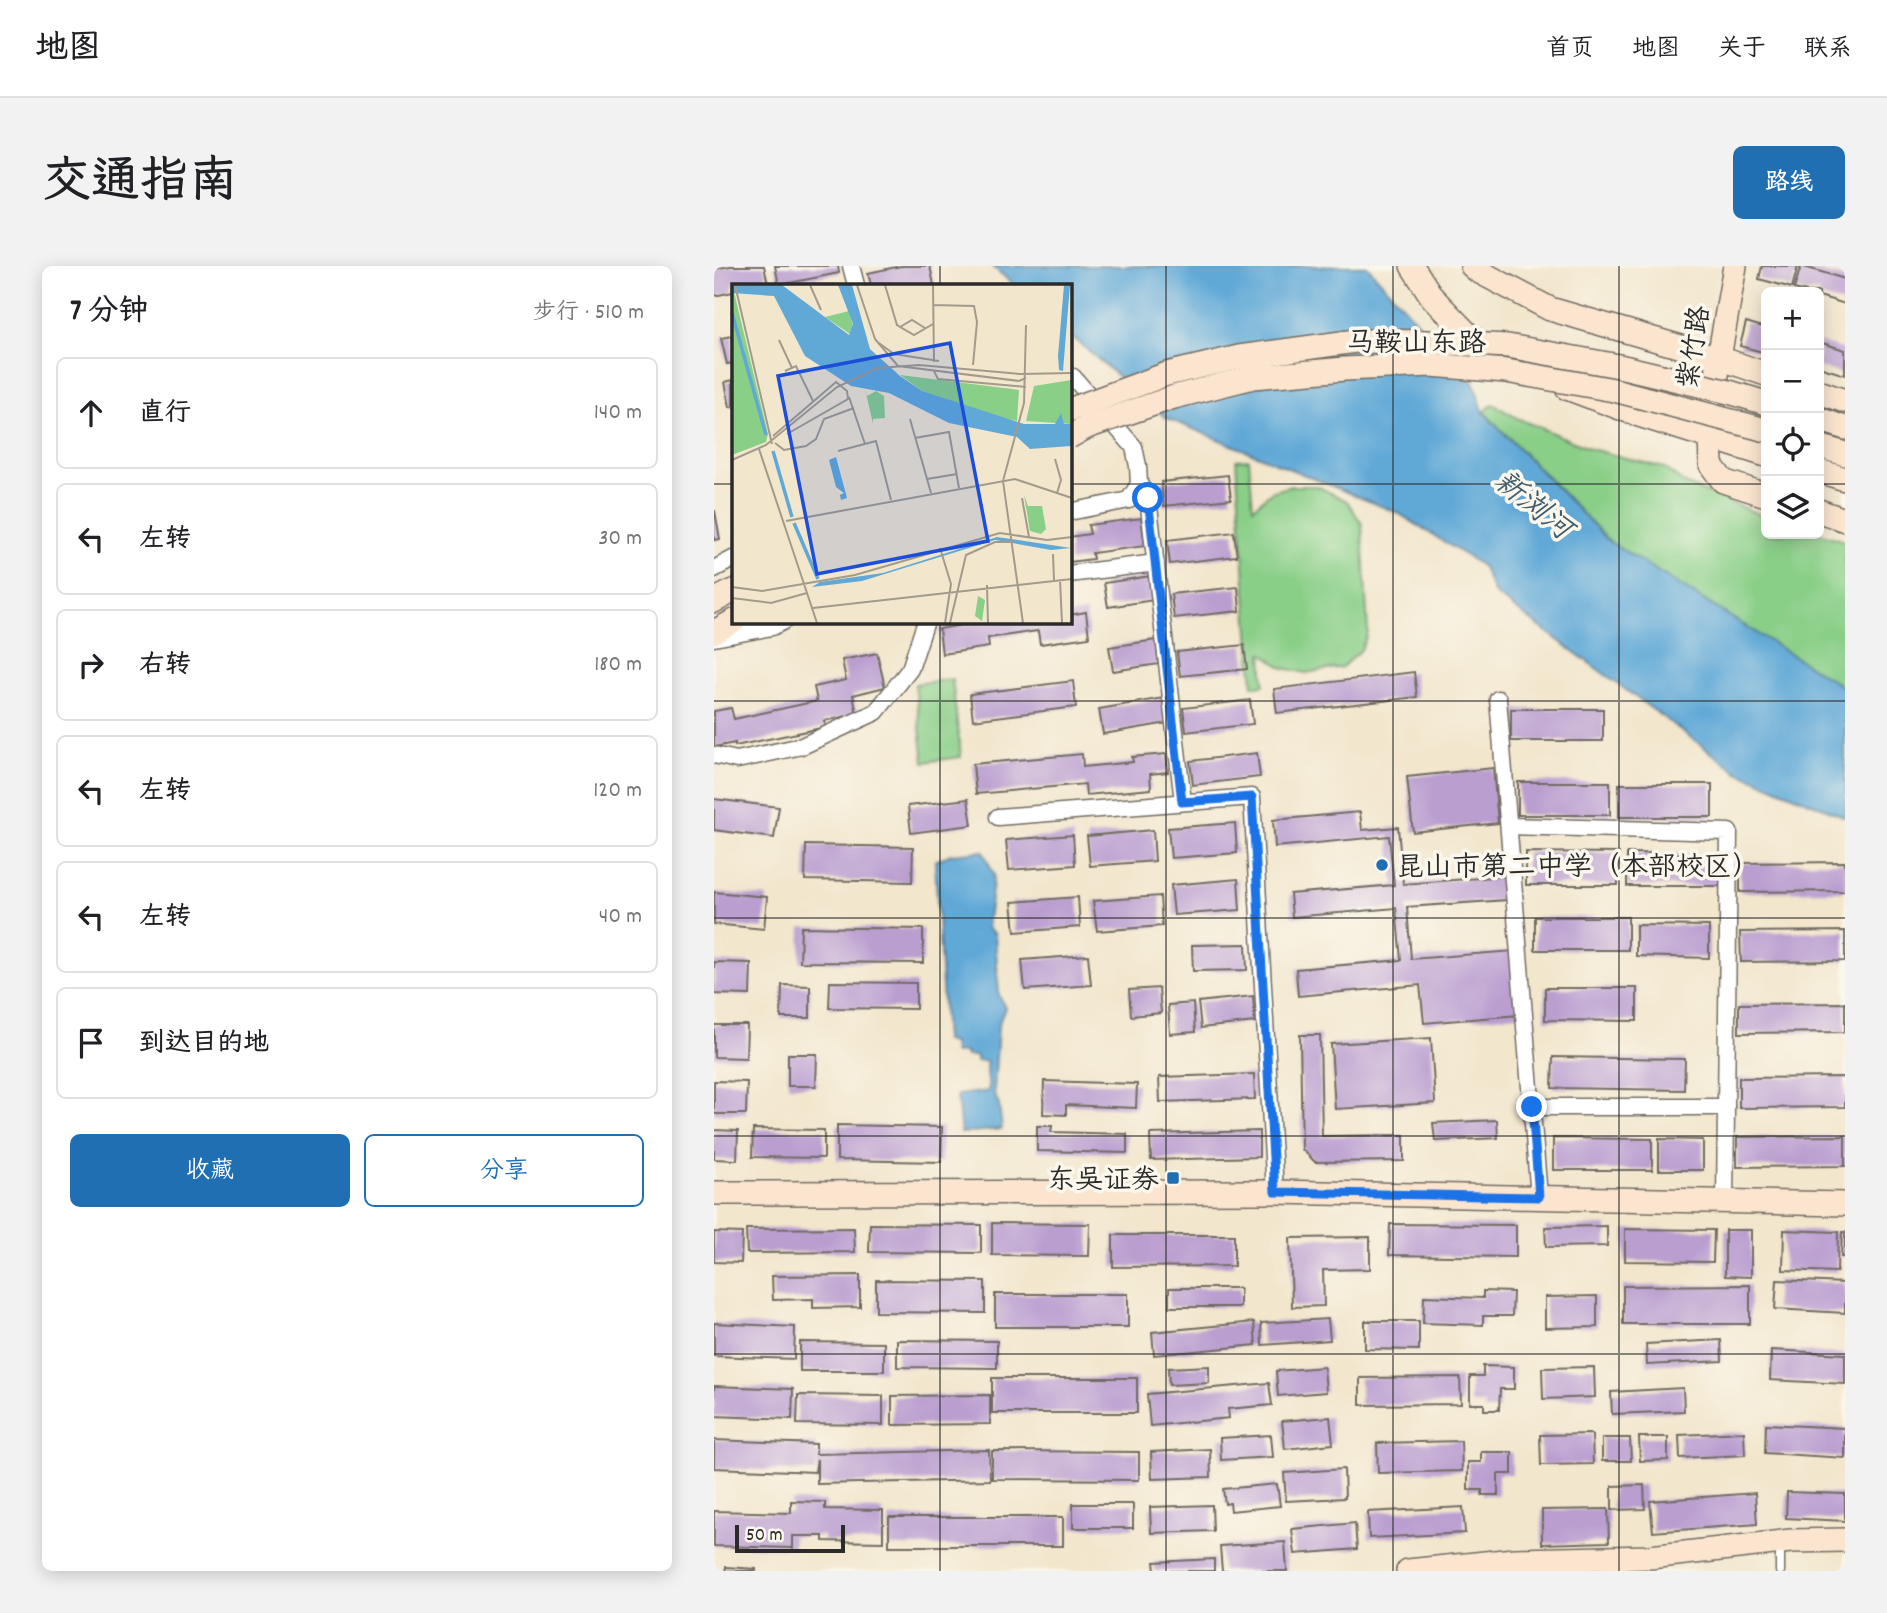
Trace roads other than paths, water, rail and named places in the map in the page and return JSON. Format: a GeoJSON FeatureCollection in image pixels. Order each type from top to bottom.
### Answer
{"type":"FeatureCollection","features":[{"type":"Feature","properties":{"kind":"main road"},"geometry":{"type":"LineString","coordinates":[[1412,266],[1432,297],[1484,351],[1570,389],[1639,415],[1761,453]]}},
{"type":"Feature","properties":{"kind":"main road"},"geometry":{"type":"LineString","coordinates":[[1472,266],[1550,309],[1761,372]]}},
{"type":"Feature","properties":{"kind":"main road","name":"紫竹路"},"geometry":{"type":"LineString","coordinates":[[1735,266],[1719,358],[1710,437],[1711,466],[1724,481],[1761,493]]}},
{"type":"Feature","properties":{"kind":"main road","name":"马鞍山东路"},"geometry":{"type":"LineString","coordinates":[[1071,409],[1167,374],[1203,365],[1239,357],[1356,341],[1508,346],[1619,366],[1761,402]]}},
{"type":"Feature","properties":{"kind":"main road","name":"马鞍山东路"},"geometry":{"type":"LineString","coordinates":[[1071,436],[1087,427],[1174,397],[1253,377],[1432,365],[1506,371],[1614,390],[1761,429]]}},
{"type":"Feature","properties":{"kind":"main road"},"geometry":{"type":"LineString","coordinates":[[1824,394],[1845,401]]}},
{"type":"Feature","properties":{"kind":"main road"},"geometry":{"type":"LineString","coordinates":[[1824,421],[1845,428]]}},
{"type":"Feature","properties":{"kind":"main road"},"geometry":{"type":"LineString","coordinates":[[1824,448],[1845,454]]}},
{"type":"Feature","properties":{"kind":"main road"},"geometry":{"type":"LineString","coordinates":[[1824,473],[1845,480]]}},
{"type":"Feature","properties":{"kind":"main road"},"geometry":{"type":"LineString","coordinates":[[1824,513],[1845,520]]}},
{"type":"Feature","properties":{"kind":"main road"},"geometry":{"type":"LineString","coordinates":[[714,601],[732,592]]}},
{"type":"Feature","properties":{"kind":"main road"},"geometry":{"type":"LineString","coordinates":[[714,632],[732,622]]}},
{"type":"Feature","properties":{"kind":"main road"},"geometry":{"type":"LineString","coordinates":[[714,1193],[1275,1192],[1845,1204]]}},
{"type":"Feature","properties":{"kind":"main road"},"geometry":{"type":"LineString","coordinates":[[1408,1571],[1650,1556],[1780,1542],[1845,1540]]}},
{"type":"Feature","properties":{"kind":"street"},"geometry":{"type":"LineString","coordinates":[[851,266],[856,284]]}},
{"type":"Feature","properties":{"kind":"street"},"geometry":{"type":"LineString","coordinates":[[1071,378],[1073,377],[1134,447],[1139,484],[1148,498],[1182,802]]}},
{"type":"Feature","properties":{"kind":"street"},"geometry":{"type":"LineString","coordinates":[[1071,512],[1129,500],[1139,484]]}},
{"type":"Feature","properties":{"kind":"street"},"geometry":{"type":"LineString","coordinates":[[714,569],[732,560]]}},
{"type":"Feature","properties":{"kind":"street"},"geometry":{"type":"LineString","coordinates":[[1071,575],[1156,564]]}},
{"type":"Feature","properties":{"kind":"street"},"geometry":{"type":"LineString","coordinates":[[714,638],[772,627],[780,623]]}},
{"type":"Feature","properties":{"kind":"street"},"geometry":{"type":"LineString","coordinates":[[714,755],[737,760],[802,746],[876,712],[910,668],[925,623]]}},
{"type":"Feature","properties":{"kind":"street"},"geometry":{"type":"LineString","coordinates":[[1498,699],[1539,1197]]}},
{"type":"Feature","properties":{"kind":"street"},"geometry":{"type":"LineString","coordinates":[[998,817],[1252,797],[1275,1192]]}},
{"type":"Feature","properties":{"kind":"street"},"geometry":{"type":"LineString","coordinates":[[1509,826],[1729,832],[1725,1202]]}},
{"type":"Feature","properties":{"kind":"street"},"geometry":{"type":"LineString","coordinates":[[1532,1107],[1726,1107]]}},
{"type":"Feature","properties":{"kind":"lane"},"geometry":{"type":"LineString","coordinates":[[1780,1542],[1780,1571]]}},
{"type":"Feature","properties":{"kind":"water","name":"新浏河"},"geometry":{"type":"Polygon","coordinates":[[[992,266],[1367,266],[1474,384],[1484,413],[1610,542],[1845,688],[1845,817],[1738,772],[1495,594],[1482,566],[1398,513],[1166,418],[1071,336],[1071,284],[1013,284],[992,266]]]}},
{"type":"Feature","properties":{"kind":"water"},"geometry":{"type":"Polygon","coordinates":[[[983,851],[994,875],[987,928],[995,934],[999,995],[1005,1008],[998,1025],[994,1093],[999,1105],[1002,1129],[961,1133],[957,1095],[989,1091],[986,1061],[976,1061],[976,1056],[966,1056],[965,1052],[954,1053],[953,1043],[945,1041],[935,861],[951,854],[983,851]]]}},
{"type":"Feature","properties":{"kind":"place","name":"昆山市第二中学（本部校区）"},"geometry":{"type":"Point","coordinates":[1382,865]}},
{"type":"Feature","properties":{"kind":"place","name":"东吴证券"},"geometry":{"type":"Point","coordinates":[1173,1178]}}]}
